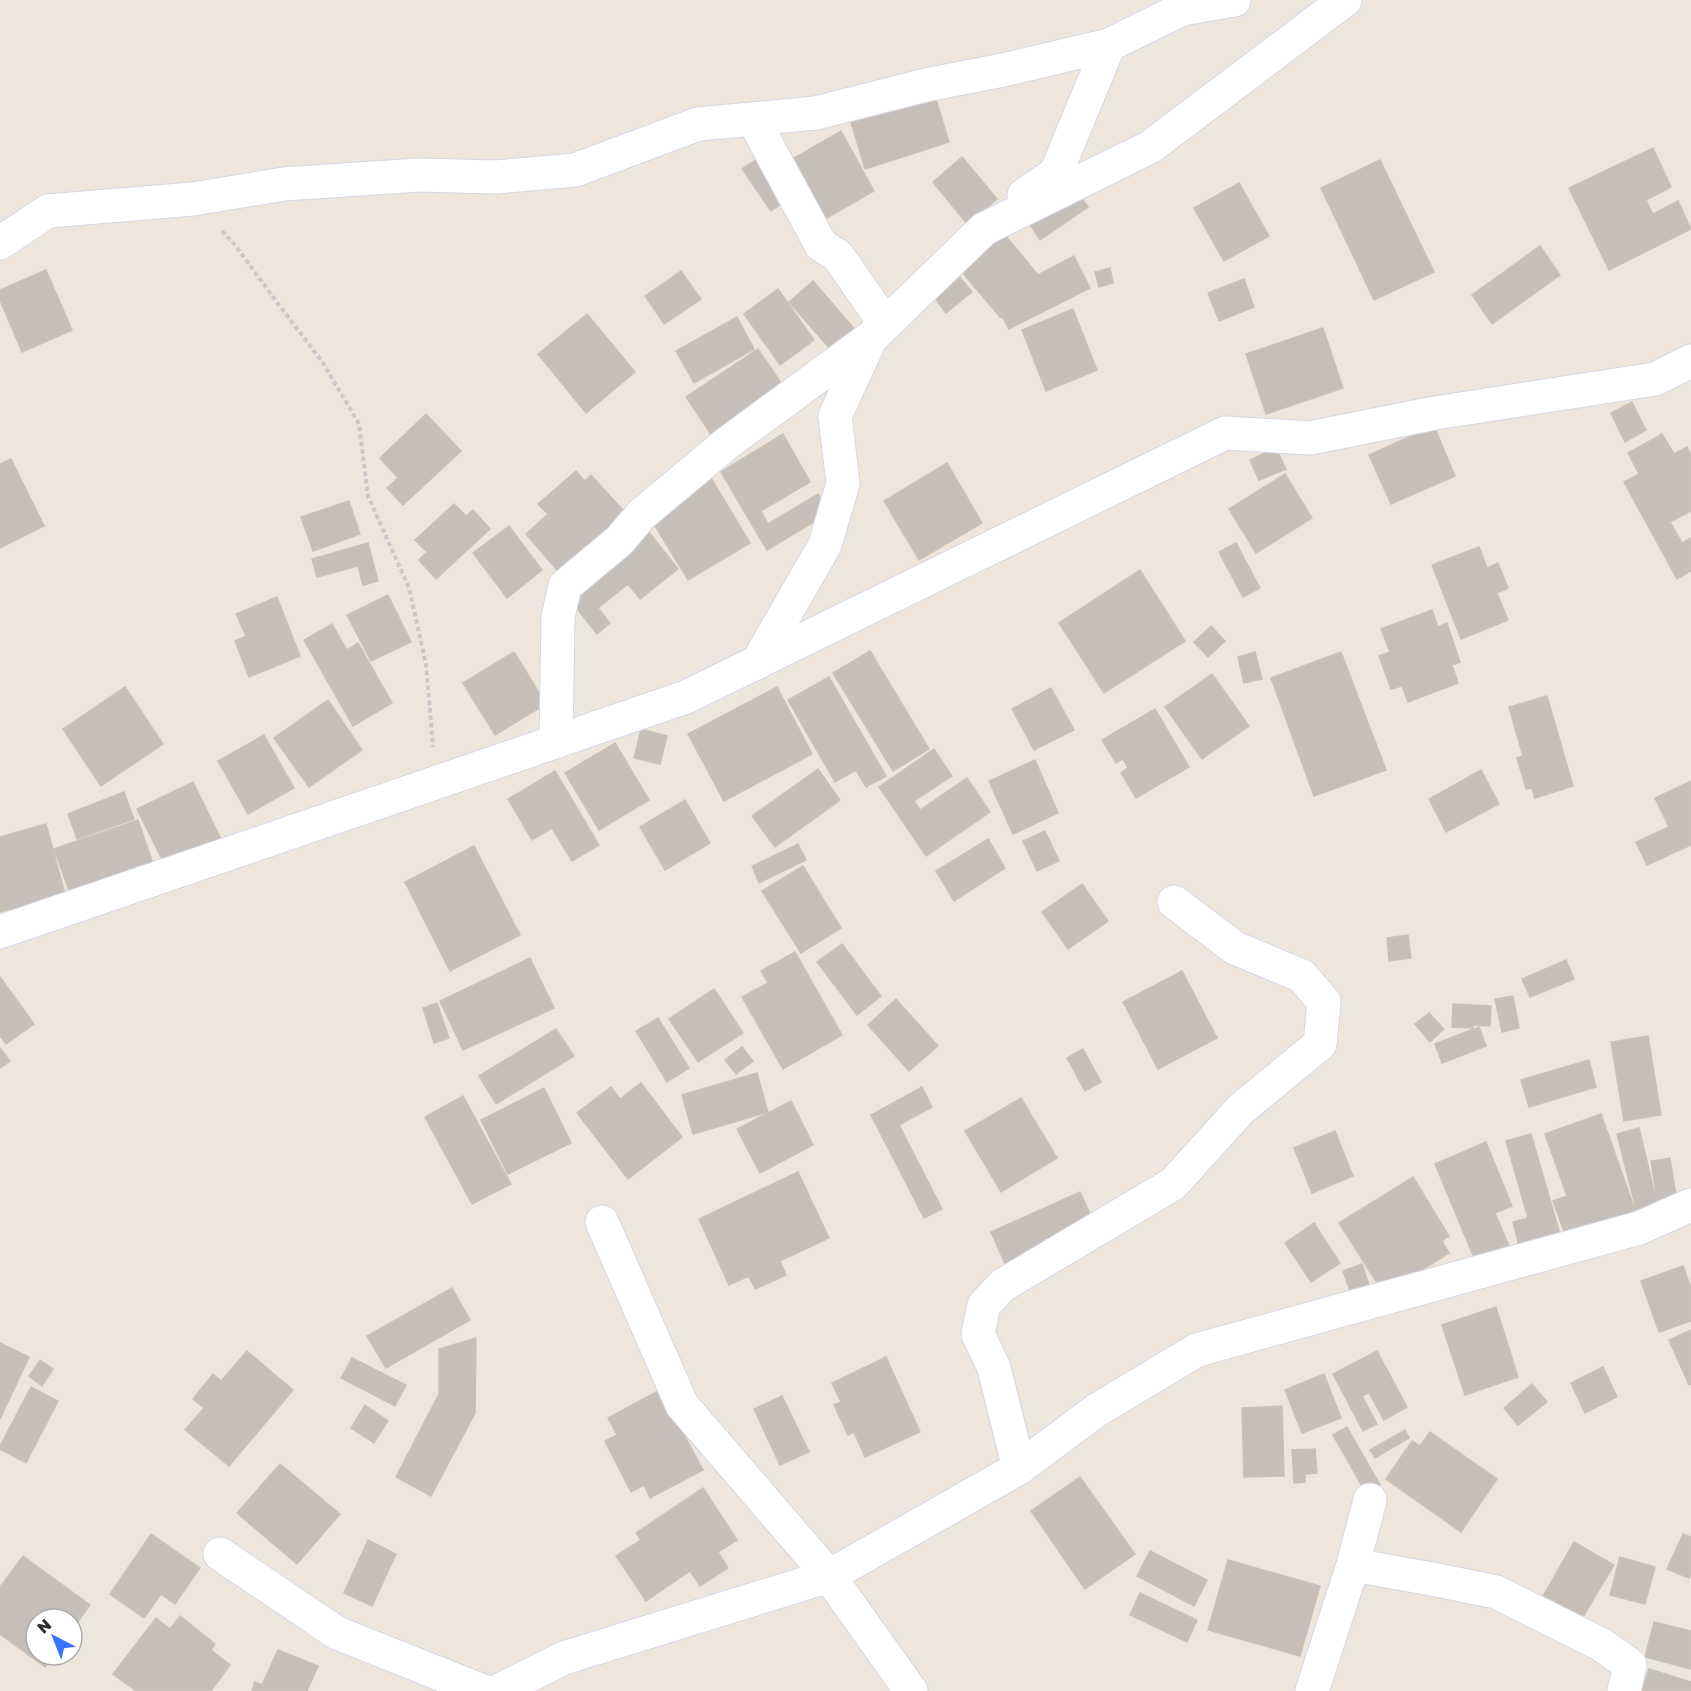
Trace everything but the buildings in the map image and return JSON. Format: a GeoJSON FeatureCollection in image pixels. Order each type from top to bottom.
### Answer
{"type":"FeatureCollection","features":[{"type":"Feature","properties":{"kind":"street"},"geometry":{"type":"LineString","coordinates":[[0,243],[48,211],[193,199],[284,184],[419,175],[496,177],[575,170],[698,124],[816,113],[926,85],[1003,70],[1109,45],[1182,9],[1234,0]]}},
{"type":"Feature","properties":{"kind":"street"},"geometry":{"type":"LineString","coordinates":[[556,742],[558,617],[565,586],[619,541],[642,514],[726,444],[878,329],[984,229],[1150,147],[1345,0]]}},
{"type":"Feature","properties":{"kind":"street"},"geometry":{"type":"LineString","coordinates":[[757,663],[825,545],[843,483],[835,416],[878,329],[942,253],[1056,173],[1109,45]]}},
{"type":"Feature","properties":{"kind":"street"},"geometry":{"type":"LineString","coordinates":[[753,119],[821,245],[838,256],[878,329]]}},
{"type":"Feature","properties":{"kind":"street"},"geometry":{"type":"LineString","coordinates":[[0,932],[686,697],[1225,432],[1310,438],[1435,412],[1655,379],[1691,361]]}},
{"type":"Feature","properties":{"kind":"street"},"geometry":{"type":"LineString","coordinates":[[1019,1468],[994,1368],[978,1334],[984,1305],[1003,1285],[1173,1184],[1241,1109],[1320,1044],[1324,1002],[1302,976],[1235,948],[1174,902]]}},
{"type":"Feature","properties":{"kind":"street"},"geometry":{"type":"LineString","coordinates":[[498,1691],[564,1658],[829,1576],[1019,1468],[1097,1410],[1197,1350],[1639,1228],[1691,1205]]}},
{"type":"Feature","properties":{"kind":"street"},"geometry":{"type":"LineString","coordinates":[[602,1222],[682,1406],[829,1576],[911,1691]]}},
{"type":"Feature","properties":{"kind":"street"},"geometry":{"type":"LineString","coordinates":[[1312,1691],[1353,1565],[1370,1500]]}},
{"type":"Feature","properties":{"kind":"street"},"geometry":{"type":"LineString","coordinates":[[220,1554],[337,1633],[483,1691]]}},
{"type":"Feature","properties":{"kind":"street"},"geometry":{"type":"LineString","coordinates":[[1353,1565],[1496,1592],[1602,1645],[1630,1665],[1624,1691]]}},
{"type":"Feature","properties":{"kind":"path"},"geometry":{"type":"LineString","coordinates":[[193,199],[235,245],[323,363],[359,424],[368,496],[409,588],[426,663],[436,783]]}}]}
